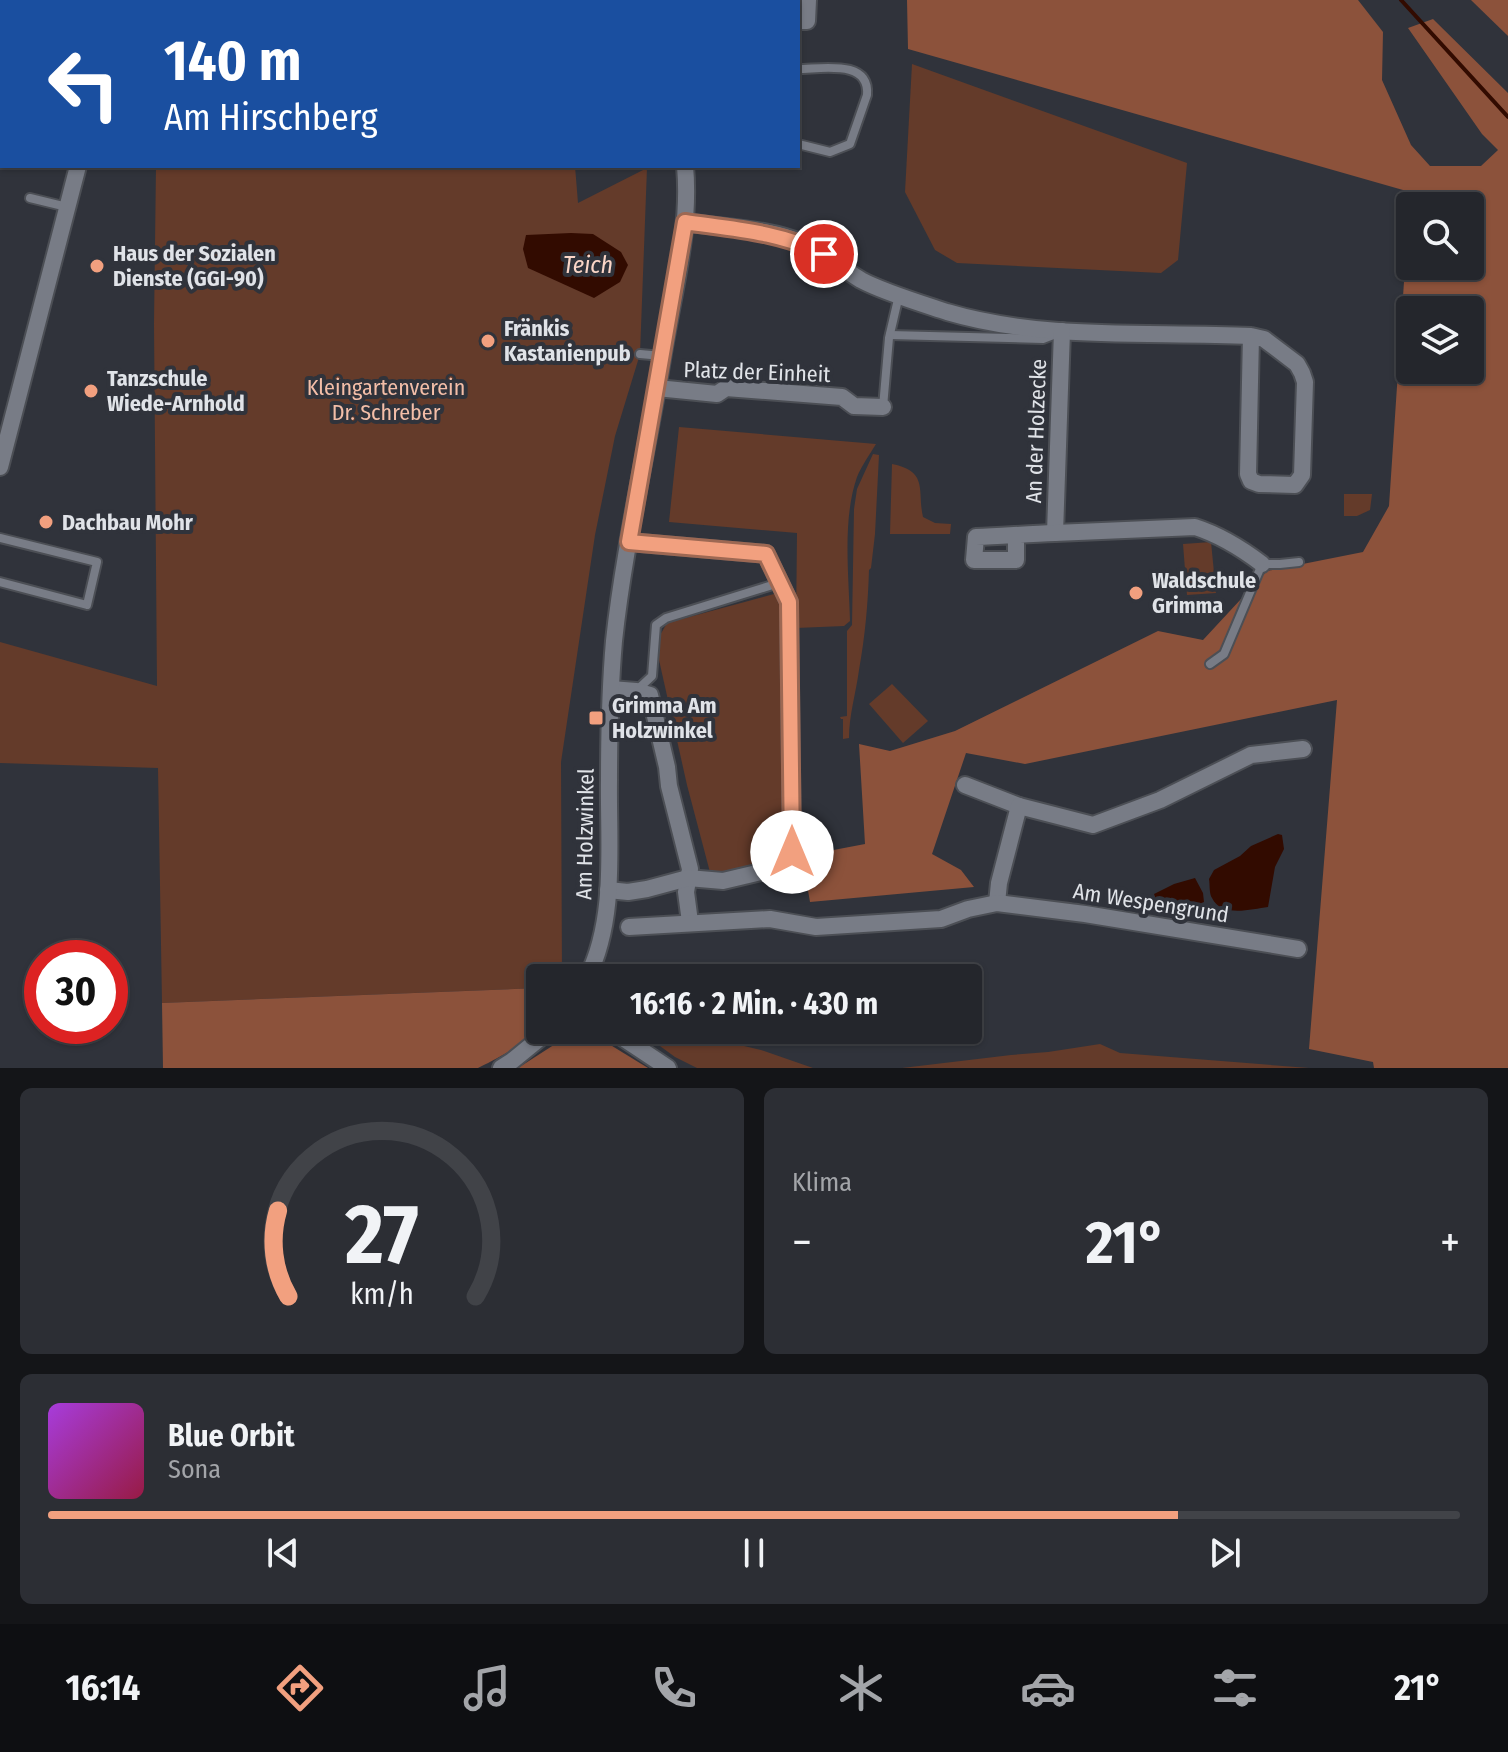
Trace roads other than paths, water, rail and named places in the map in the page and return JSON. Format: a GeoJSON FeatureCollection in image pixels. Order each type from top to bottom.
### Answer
{"type":"FeatureCollection","features":[{"type":"Feature","properties":{"kind":"street"},"geometry":{"type":"LineString","coordinates":[[800,21],[807,21],[808,0]]}},
{"type":"Feature","properties":{"kind":"street"},"geometry":{"type":"LineString","coordinates":[[0,467],[77,168]]}},
{"type":"Feature","properties":{"kind":"street","name":"Am Holzwinkel"},"geometry":{"type":"LineString","coordinates":[[594,964],[608,890],[611,689],[615,638],[685,222],[685,168]]}},
{"type":"Feature","properties":{"kind":"street","name":"An der Holzecke"},"geometry":{"type":"LineString","coordinates":[[685,222],[769,234],[804,244],[862,281],[948,312],[1004,325],[1062,331],[1251,336],[1264,339],[1297,364],[1305,382],[1302,475],[1295,485],[1259,484],[1251,481],[1248,474],[1251,336]]}},
{"type":"Feature","properties":{"kind":"street","name":"An der Holzecke"},"geometry":{"type":"LineString","coordinates":[[1055,533],[1062,331]]}},
{"type":"Feature","properties":{"kind":"street","name":"Platz der Einheit"},"geometry":{"type":"LineString","coordinates":[[657,388],[717,394],[726,388],[842,397],[854,406],[883,407]]}},
{"type":"Feature","properties":{"kind":"street","name":"An der Holzecke"},"geometry":{"type":"LineString","coordinates":[[1016,535],[1195,527],[1215,533],[1262,564]]}},
{"type":"Feature","properties":{"kind":"street"},"geometry":{"type":"LineString","coordinates":[[608,890],[628,892],[688,878],[723,881],[779,865],[792,852],[789,602],[766,554],[629,542]]}},
{"type":"Feature","properties":{"kind":"street"},"geometry":{"type":"LineString","coordinates":[[611,689],[650,695],[690,869],[686,892],[690,922]]}},
{"type":"Feature","properties":{"kind":"street"},"geometry":{"type":"LineString","coordinates":[[965,785],[1019,806],[1093,825],[1160,800],[1251,755],[1303,749]]}},
{"type":"Feature","properties":{"kind":"street"},"geometry":{"type":"LineString","coordinates":[[997,903],[999,883],[1019,806]]}},
{"type":"Feature","properties":{"kind":"street","name":"Am Wespengrund"},"geometry":{"type":"LineString","coordinates":[[629,927],[770,919],[816,927],[941,919],[997,903],[1085,914],[1298,949]]}},
{"type":"Feature","properties":{"kind":"street"},"geometry":{"type":"LineString","coordinates":[[501,1068],[534,1044]]}},
{"type":"Feature","properties":{"kind":"street"},"geometry":{"type":"LineString","coordinates":[[632,1044],[668,1068]]}},
{"type":"Feature","properties":{"kind":"lane"},"geometry":{"type":"LineString","coordinates":[[800,69],[849,69],[864,78],[868,88],[850,144],[830,152],[800,144]]}},
{"type":"Feature","properties":{"kind":"lane"},"geometry":{"type":"LineString","coordinates":[[30,198],[67,207]]}},
{"type":"Feature","properties":{"kind":"lane","name":"Platz der Einheit"},"geometry":{"type":"LineString","coordinates":[[883,407],[890,335],[899,295]]}},
{"type":"Feature","properties":{"kind":"lane"},"geometry":{"type":"LineString","coordinates":[[890,335],[1043,339],[1062,331]]}},
{"type":"Feature","properties":{"kind":"lane"},"geometry":{"type":"LineString","coordinates":[[640,354],[662,356]]}},
{"type":"Feature","properties":{"kind":"lane"},"geometry":{"type":"LineString","coordinates":[[0,538],[97,562],[87,605],[0,582]]}},
{"type":"Feature","properties":{"kind":"lane"},"geometry":{"type":"LineString","coordinates":[[1210,664],[1224,654],[1262,564],[1299,562]]}},
{"type":"Feature","properties":{"kind":"lane"},"geometry":{"type":"LineString","coordinates":[[636,691],[652,676],[656,625],[666,618],[780,583]]}},
{"type":"Feature","properties":{"kind":"water","name":"Teich"},"geometry":{"type":"Polygon","coordinates":[[[593,234],[621,252],[628,265],[620,282],[594,298],[528,268],[523,249],[526,235],[593,234]]]}},
{"type":"Feature","properties":{"kind":"water"},"geometry":{"type":"Polygon","coordinates":[[[1282,835],[1284,849],[1275,867],[1268,907],[1237,911],[1217,904],[1211,896],[1209,879],[1214,870],[1240,856],[1251,846],[1282,835]]]}},
{"type":"Feature","properties":{"kind":"water"},"geometry":{"type":"Polygon","coordinates":[[[1195,878],[1204,902],[1180,906],[1157,902],[1154,894],[1195,878]]]}},
{"type":"Feature","properties":{"kind":"waterway"},"geometry":{"type":"LineString","coordinates":[[1401,0],[1508,117]]}},
{"type":"Feature","properties":{"kind":"place","name":"Haus der Sozialen Dienste (GGI-90)"},"geometry":{"type":"Point","coordinates":[97,266]}},
{"type":"Feature","properties":{"kind":"place","name":"Fränkis Kastanienpub"},"geometry":{"type":"Point","coordinates":[488,341]}},
{"type":"Feature","properties":{"kind":"place","name":"Tanzschule Wiede-Arnhold"},"geometry":{"type":"Point","coordinates":[91,391]}},
{"type":"Feature","properties":{"kind":"place","name":"Dachbau Mohr"},"geometry":{"type":"Point","coordinates":[46,522]}},
{"type":"Feature","properties":{"kind":"place","name":"Waldschule Grimma"},"geometry":{"type":"Point","coordinates":[1136,593]}},
{"type":"Feature","properties":{"kind":"place","name":"Grimma Am Holzwinkel"},"geometry":{"type":"Point","coordinates":[596,718]}},
{"type":"Feature","properties":{"kind":"park label","name":"Kleingartenverein Dr. Schreber"},"geometry":{"type":"Point","coordinates":[386,400]}}]}
